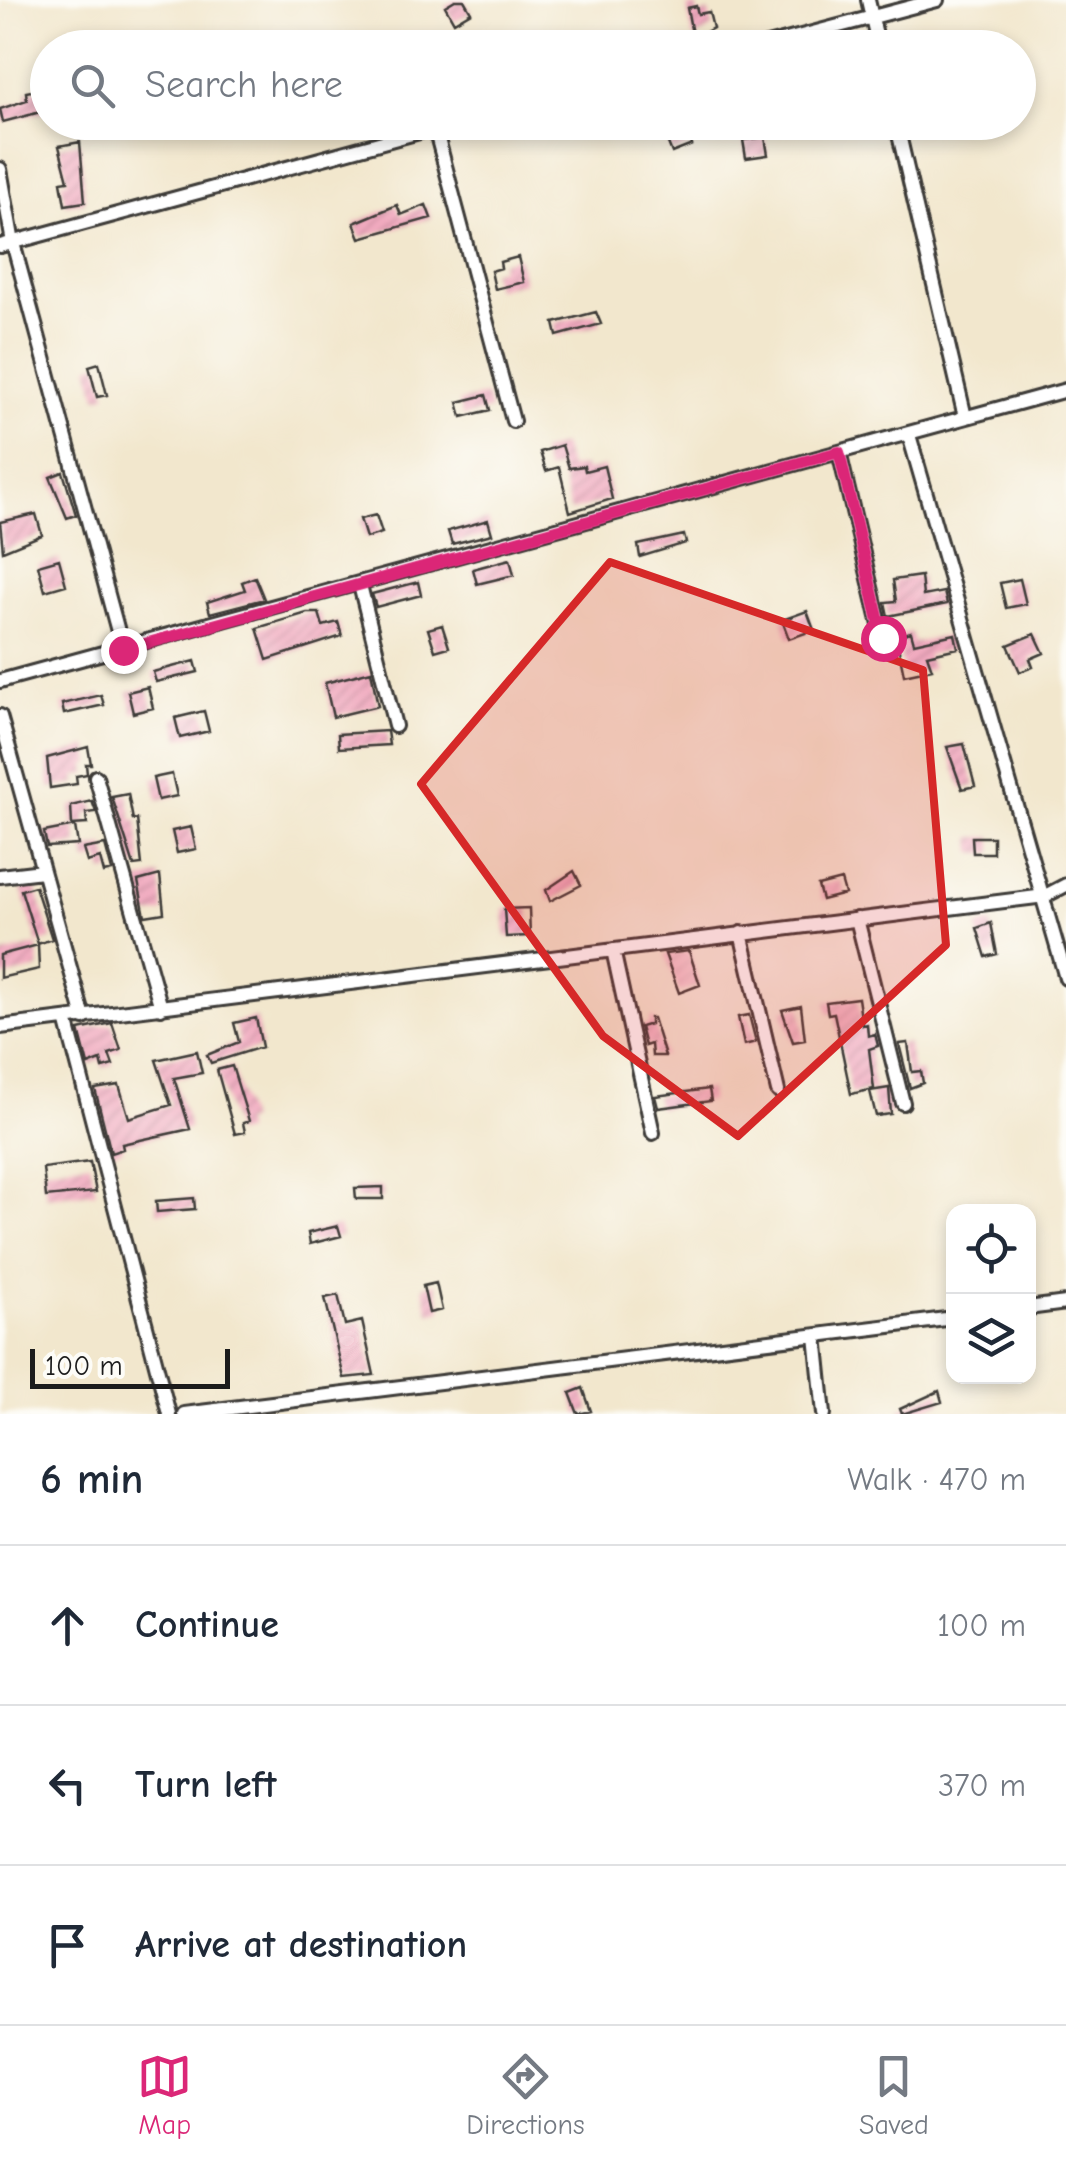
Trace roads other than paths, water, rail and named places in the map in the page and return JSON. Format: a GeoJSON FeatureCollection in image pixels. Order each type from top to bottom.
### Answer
{"type":"FeatureCollection","features":[{"type":"Feature","properties":{"kind":"street"},"geometry":{"type":"LineString","coordinates":[[868,0],[875,30]]}},
{"type":"Feature","properties":{"kind":"street"},"geometry":{"type":"LineString","coordinates":[[826,30],[937,0]]}},
{"type":"Feature","properties":{"kind":"street"},"geometry":{"type":"LineString","coordinates":[[6,245],[390,140]]}},
{"type":"Feature","properties":{"kind":"street"},"geometry":{"type":"LineString","coordinates":[[437,140],[513,421]]}},
{"type":"Feature","properties":{"kind":"street"},"geometry":{"type":"LineString","coordinates":[[900,140],[965,417]]}},
{"type":"Feature","properties":{"kind":"street"},"geometry":{"type":"LineString","coordinates":[[0,170],[6,245],[123,650]]}},
{"type":"Feature","properties":{"kind":"street"},"geometry":{"type":"LineString","coordinates":[[0,681],[1066,390]]}},
{"type":"Feature","properties":{"kind":"street"},"geometry":{"type":"LineString","coordinates":[[909,435],[1066,978]]}},
{"type":"Feature","properties":{"kind":"street"},"geometry":{"type":"LineString","coordinates":[[839,452],[883,638]]}},
{"type":"Feature","properties":{"kind":"street"},"geometry":{"type":"LineString","coordinates":[[360,585],[395,726]]}},
{"type":"Feature","properties":{"kind":"street"},"geometry":{"type":"LineString","coordinates":[[0,716],[84,1018]]}},
{"type":"Feature","properties":{"kind":"street"},"geometry":{"type":"LineString","coordinates":[[96,776],[161,1008]]}},
{"type":"Feature","properties":{"kind":"street"},"geometry":{"type":"LineString","coordinates":[[0,876],[42,871]]}},
{"type":"Feature","properties":{"kind":"street"},"geometry":{"type":"LineString","coordinates":[[0,1027],[1045,896],[1066,886]]}},
{"type":"Feature","properties":{"kind":"street"},"geometry":{"type":"LineString","coordinates":[[857,920],[903,1103]]}},
{"type":"Feature","properties":{"kind":"street"},"geometry":{"type":"LineString","coordinates":[[740,934],[778,1091]]}},
{"type":"Feature","properties":{"kind":"street"},"geometry":{"type":"LineString","coordinates":[[612,950],[653,1134]]}},
{"type":"Feature","properties":{"kind":"street"},"geometry":{"type":"LineString","coordinates":[[66,1018],[170,1414]]}},
{"type":"Feature","properties":{"kind":"street"},"geometry":{"type":"LineString","coordinates":[[1036,1307],[1066,1304]]}},
{"type":"Feature","properties":{"kind":"street"},"geometry":{"type":"LineString","coordinates":[[184,1414],[276,1410],[946,1319]]}},
{"type":"Feature","properties":{"kind":"street"},"geometry":{"type":"LineString","coordinates":[[816,1336],[824,1414]]}}]}
